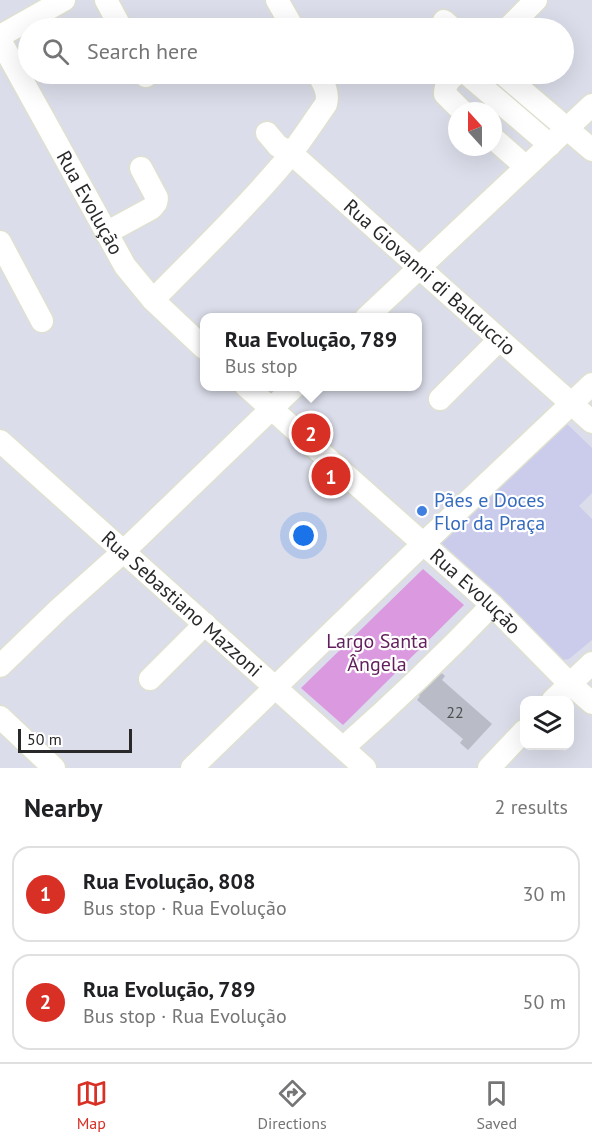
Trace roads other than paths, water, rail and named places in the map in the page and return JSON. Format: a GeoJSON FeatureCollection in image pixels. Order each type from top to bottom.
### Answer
{"type":"FeatureCollection","features":[{"type":"Feature","properties":{"kind":"street"},"geometry":{"type":"LineString","coordinates":[[34,18],[64,0]]}},
{"type":"Feature","properties":{"kind":"street"},"geometry":{"type":"LineString","coordinates":[[106,0],[116,18]]}},
{"type":"Feature","properties":{"kind":"street"},"geometry":{"type":"LineString","coordinates":[[277,0],[287,18]]}},
{"type":"Feature","properties":{"kind":"street"},"geometry":{"type":"LineString","coordinates":[[518,18],[536,0]]}},
{"type":"Feature","properties":{"kind":"street"},"geometry":{"type":"LineString","coordinates":[[0,38],[18,27]]}},
{"type":"Feature","properties":{"kind":"street","name":"Rua Evolução"},"geometry":{"type":"LineString","coordinates":[[0,38],[18,71]]}},
{"type":"Feature","properties":{"kind":"street","name":"Rua Evolução"},"geometry":{"type":"LineString","coordinates":[[25,84],[125,266],[153,300],[200,344]]}},
{"type":"Feature","properties":{"kind":"street"},"geometry":{"type":"LineString","coordinates":[[153,300],[244,207],[291,153],[326,105],[327,94],[322,84]]}},
{"type":"Feature","properties":{"kind":"street"},"geometry":{"type":"LineString","coordinates":[[447,84],[445,94],[453,102]]}},
{"type":"Feature","properties":{"kind":"street"},"geometry":{"type":"LineString","coordinates":[[479,84],[550,146]]}},
{"type":"Feature","properties":{"kind":"street"},"geometry":{"type":"LineString","coordinates":[[515,84],[592,150]]}},
{"type":"Feature","properties":{"kind":"street"},"geometry":{"type":"LineString","coordinates":[[371,313],[592,105]]}},
{"type":"Feature","properties":{"kind":"street","name":"Rua Giovanni di Balduccio"},"geometry":{"type":"LineString","coordinates":[[267,133],[278,146],[291,153],[592,422]]}},
{"type":"Feature","properties":{"kind":"street"},"geometry":{"type":"LineString","coordinates":[[502,146],[526,167]]}},
{"type":"Feature","properties":{"kind":"street"},"geometry":{"type":"LineString","coordinates":[[106,232],[152,208],[156,203],[157,198],[141,168]]}},
{"type":"Feature","properties":{"kind":"street"},"geometry":{"type":"LineString","coordinates":[[0,242],[42,321]]}},
{"type":"Feature","properties":{"kind":"street"},"geometry":{"type":"LineString","coordinates":[[440,399],[499,340]]}},
{"type":"Feature","properties":{"kind":"street"},"geometry":{"type":"LineString","coordinates":[[192,768],[592,384]]}},
{"type":"Feature","properties":{"kind":"street","name":"Rua Evolução"},"geometry":{"type":"LineString","coordinates":[[251,391],[492,605],[569,683],[592,703]]}},
{"type":"Feature","properties":{"kind":"street"},"geometry":{"type":"LineString","coordinates":[[0,666],[291,391]]}},
{"type":"Feature","properties":{"kind":"street","name":"Rua Sebastiano Mazzoni"},"geometry":{"type":"LineString","coordinates":[[0,441],[365,768]]}},
{"type":"Feature","properties":{"kind":"street"},"geometry":{"type":"LineString","coordinates":[[343,748],[449,651],[492,605]]}},
{"type":"Feature","properties":{"kind":"street"},"geometry":{"type":"LineString","coordinates":[[150,680],[205,624]]}},
{"type":"Feature","properties":{"kind":"street"},"geometry":{"type":"LineString","coordinates":[[557,696],[592,663]]}},
{"type":"Feature","properties":{"kind":"street"},"geometry":{"type":"LineString","coordinates":[[0,717],[54,768]]}},
{"type":"Feature","properties":{"kind":"street"},"geometry":{"type":"LineString","coordinates":[[489,768],[520,736]]}},
{"type":"Feature","properties":{"kind":"place","name":"Rua Evolução, 789"},"geometry":{"type":"Point","coordinates":[311,433]}},
{"type":"Feature","properties":{"kind":"place","name":"Rua Evolução, 808"},"geometry":{"type":"Point","coordinates":[331,476]}},
{"type":"Feature","properties":{"kind":"place","name":"Pães e Doces Flor da Praça"},"geometry":{"type":"Point","coordinates":[422,511]}},
{"type":"Feature","properties":{"kind":"park label","name":"Largo Santa Ângela"},"geometry":{"type":"Point","coordinates":[377,652]}}]}
